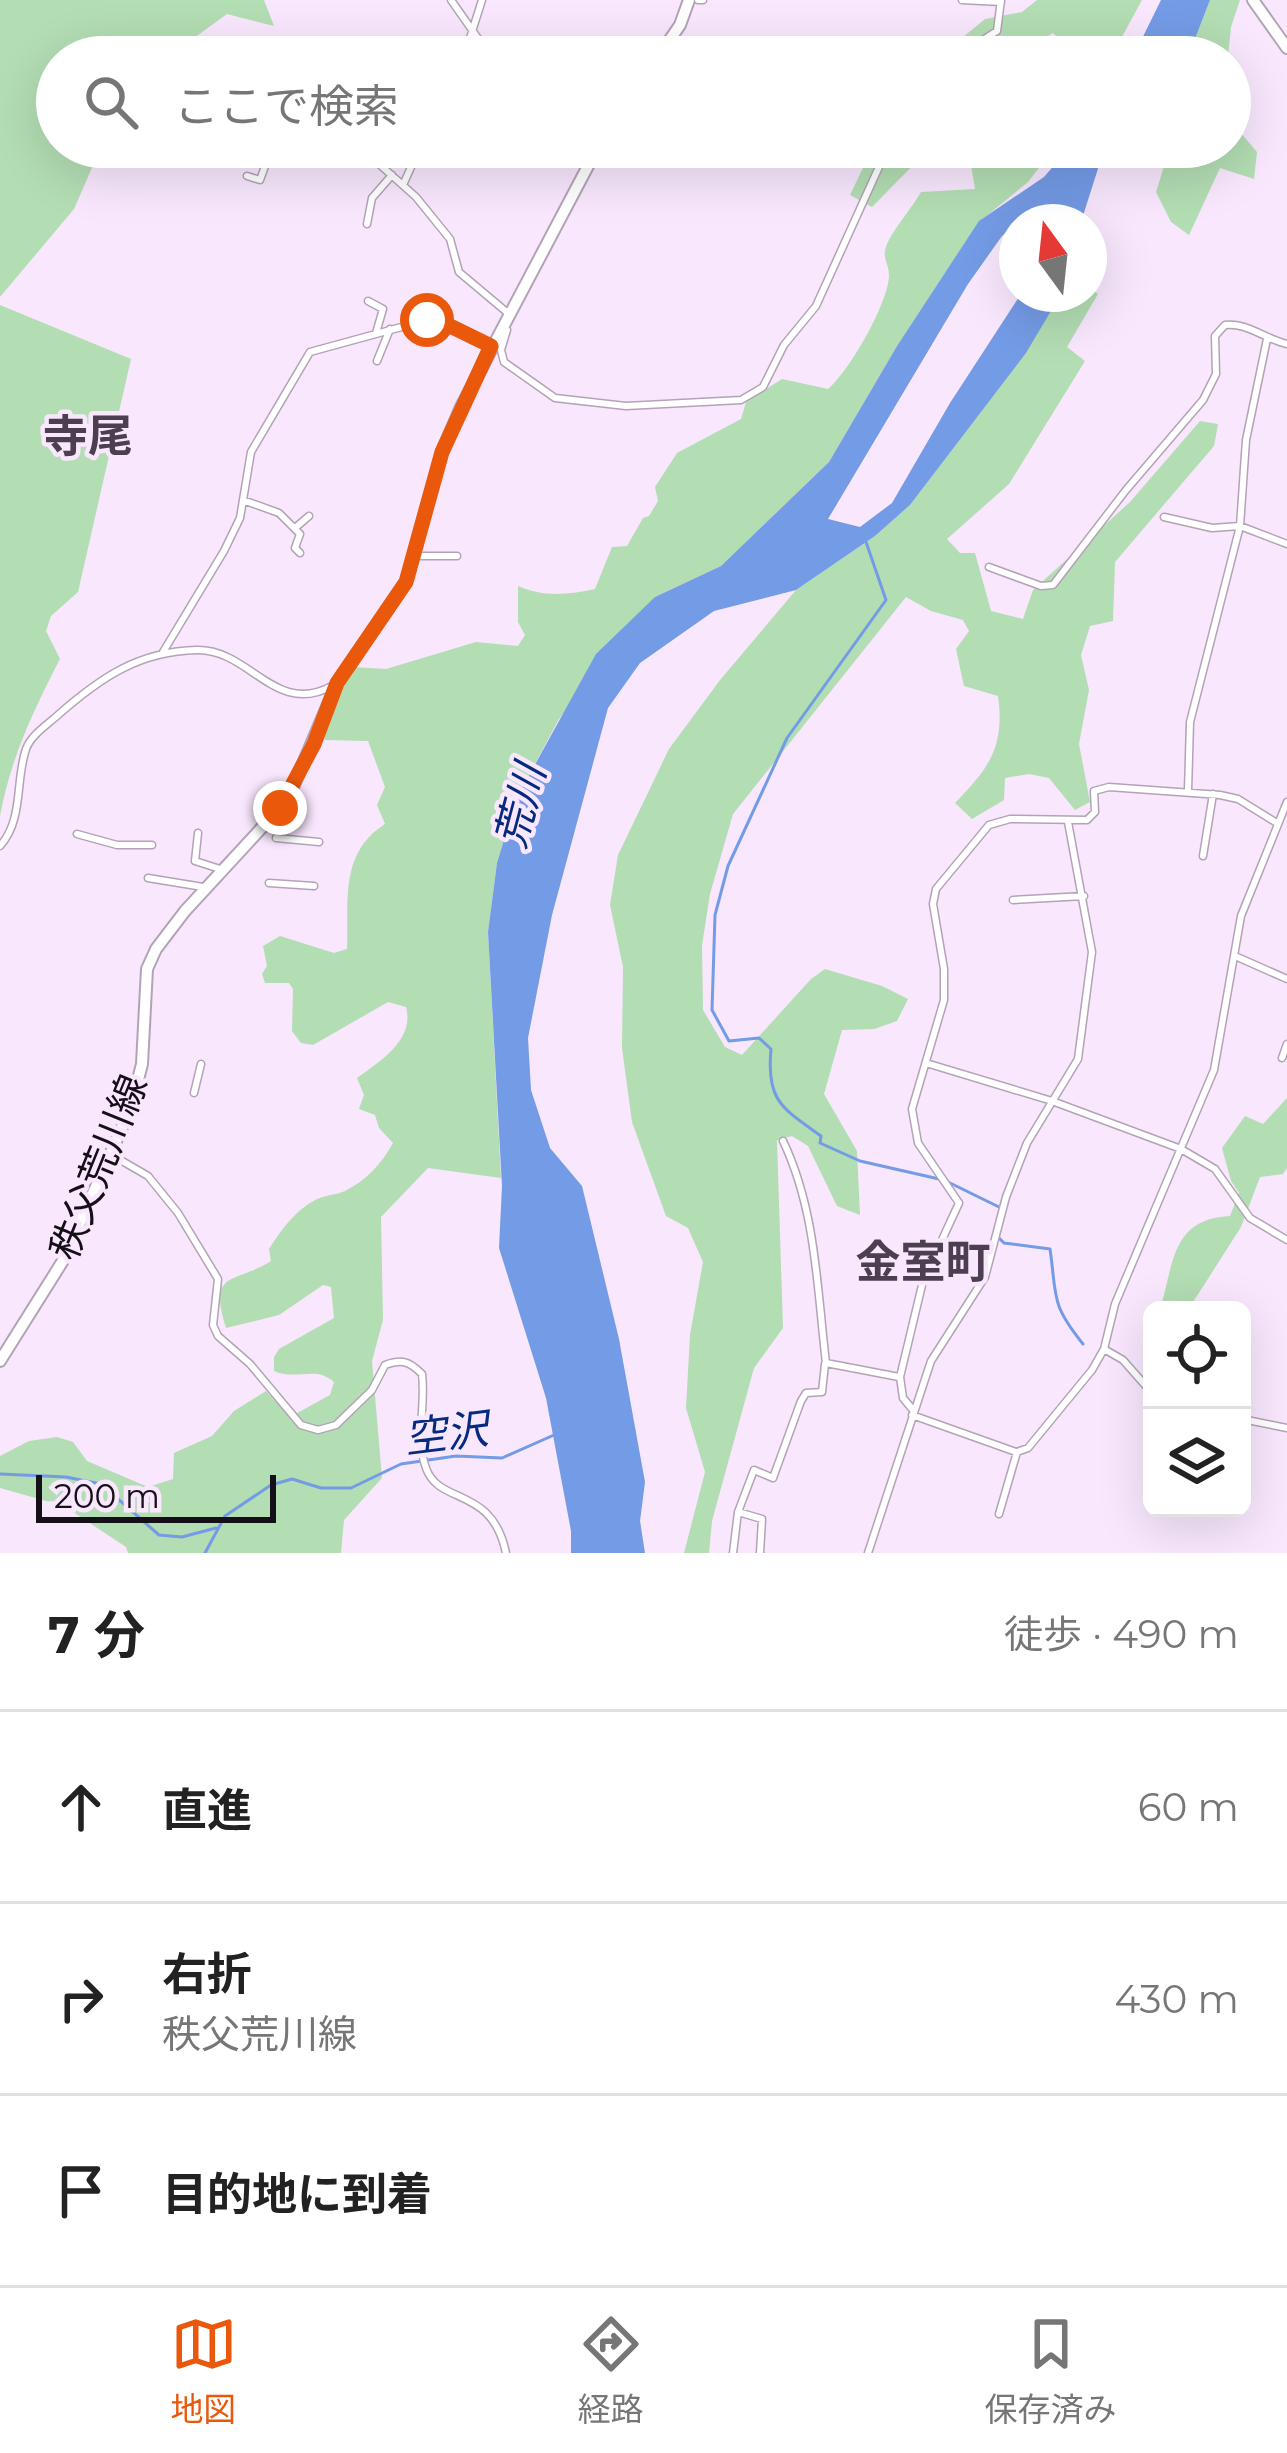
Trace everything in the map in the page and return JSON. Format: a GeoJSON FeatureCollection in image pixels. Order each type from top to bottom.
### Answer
{"type":"FeatureCollection","features":[{"type":"Feature","properties":{"kind":"main road"},"geometry":{"type":"LineString","coordinates":[[672,36],[697,0]]}},
{"type":"Feature","properties":{"kind":"main road"},"geometry":{"type":"LineString","coordinates":[[1256,4],[1287,48]]}},
{"type":"Feature","properties":{"kind":"main road","name":"秩父荒川線"},"geometry":{"type":"LineString","coordinates":[[0,1361],[64,1259],[136,1093],[147,969],[156,949],[280,808],[314,744],[337,683],[393,605],[415,556],[442,452],[491,346],[587,168]]}},
{"type":"Feature","properties":{"kind":"street"},"geometry":{"type":"LineString","coordinates":[[451,0],[475,36]]}},
{"type":"Feature","properties":{"kind":"street"},"geometry":{"type":"LineString","coordinates":[[470,36],[482,0]]}},
{"type":"Feature","properties":{"kind":"street"},"geometry":{"type":"LineString","coordinates":[[962,0],[1001,1],[997,32],[990,36]]}},
{"type":"Feature","properties":{"kind":"street"},"geometry":{"type":"LineString","coordinates":[[247,176],[260,180],[264,168]]}},
{"type":"Feature","properties":{"kind":"street"},"geometry":{"type":"LineString","coordinates":[[384,168],[450,239],[459,272],[506,319],[504,362],[555,398],[626,406],[741,400],[764,387],[784,345],[816,307],[879,168]]}},
{"type":"Feature","properties":{"kind":"street"},"geometry":{"type":"LineString","coordinates":[[404,185],[411,168]]}},
{"type":"Feature","properties":{"kind":"street"},"geometry":{"type":"LineString","coordinates":[[367,224],[372,198],[392,175]]}},
{"type":"Feature","properties":{"kind":"street"},"geometry":{"type":"LineString","coordinates":[[368,301],[382,308],[376,333]]}},
{"type":"Feature","properties":{"kind":"street"},"geometry":{"type":"LineString","coordinates":[[163,652],[240,518],[251,452],[305,357],[317,349],[415,321],[442,322],[491,346]]}},
{"type":"Feature","properties":{"kind":"street"},"geometry":{"type":"LineString","coordinates":[[989,567],[1041,586],[1053,585],[1203,400],[1216,374],[1215,336],[1225,325],[1239,323],[1287,344]]}},
{"type":"Feature","properties":{"kind":"street"},"geometry":{"type":"LineString","coordinates":[[376,362],[390,329]]}},
{"type":"Feature","properties":{"kind":"street"},"geometry":{"type":"LineString","coordinates":[[1188,790],[1190,722],[1240,526],[1246,440],[1267,339]]}},
{"type":"Feature","properties":{"kind":"street"},"geometry":{"type":"LineString","coordinates":[[243,500],[279,513],[300,534],[295,548],[300,553]]}},
{"type":"Feature","properties":{"kind":"street"},"geometry":{"type":"LineString","coordinates":[[295,528],[309,516]]}},
{"type":"Feature","properties":{"kind":"street"},"geometry":{"type":"LineString","coordinates":[[1164,517],[1212,528],[1240,526],[1287,544]]}},
{"type":"Feature","properties":{"kind":"street"},"geometry":{"type":"LineString","coordinates":[[415,556],[457,556]]}},
{"type":"Feature","properties":{"kind":"street"},"geometry":{"type":"LineString","coordinates":[[0,846],[13,828],[30,741],[92,685],[129,662],[163,652],[218,652],[296,697],[319,693],[337,683]]}},
{"type":"Feature","properties":{"kind":"street"},"geometry":{"type":"LineString","coordinates":[[1277,824],[1238,799],[1213,794],[1129,787],[1094,791],[1091,817],[1015,819],[988,825],[936,889],[933,904],[944,1000],[914,1096],[914,1127],[918,1143],[959,1203],[923,1281],[900,1377],[903,1399],[913,1413],[1017,1452],[1028,1448],[1092,1370],[1104,1348],[1114,1304],[1214,1070],[1241,916],[1287,802]]}},
{"type":"Feature","properties":{"kind":"street"},"geometry":{"type":"LineString","coordinates":[[1202,856],[1213,794]]}},
{"type":"Feature","properties":{"kind":"street"},"geometry":{"type":"LineString","coordinates":[[868,1553],[931,1361],[985,1277],[1027,1142],[1078,1059],[1092,952],[1069,821]]}},
{"type":"Feature","properties":{"kind":"street"},"geometry":{"type":"LineString","coordinates":[[198,833],[195,861],[224,871]]}},
{"type":"Feature","properties":{"kind":"street"},"geometry":{"type":"LineString","coordinates":[[76,834],[117,845],[152,845]]}},
{"type":"Feature","properties":{"kind":"street"},"geometry":{"type":"LineString","coordinates":[[1274,834],[1287,839]]}},
{"type":"Feature","properties":{"kind":"street"},"geometry":{"type":"LineString","coordinates":[[276,838],[319,842]]}},
{"type":"Feature","properties":{"kind":"street"},"geometry":{"type":"LineString","coordinates":[[148,878],[207,888]]}},
{"type":"Feature","properties":{"kind":"street"},"geometry":{"type":"LineString","coordinates":[[269,884],[314,886]]}},
{"type":"Feature","properties":{"kind":"street"},"geometry":{"type":"LineString","coordinates":[[1013,900],[1084,896]]}},
{"type":"Feature","properties":{"kind":"street"},"geometry":{"type":"LineString","coordinates":[[1235,956],[1287,979]]}},
{"type":"Feature","properties":{"kind":"street"},"geometry":{"type":"LineString","coordinates":[[1282,1058],[1287,1044]]}},
{"type":"Feature","properties":{"kind":"street"},"geometry":{"type":"LineString","coordinates":[[926,1063],[1052,1101],[1181,1149],[1215,1169],[1250,1218],[1287,1240]]}},
{"type":"Feature","properties":{"kind":"street"},"geometry":{"type":"LineString","coordinates":[[194,1093],[201,1064]]}},
{"type":"Feature","properties":{"kind":"street"},"geometry":{"type":"LineString","coordinates":[[733,1553],[738,1512],[754,1470],[772,1478],[801,1401],[806,1393],[822,1392],[826,1363],[818,1270],[799,1174],[783,1141]]}},
{"type":"Feature","properties":{"kind":"street"},"geometry":{"type":"LineString","coordinates":[[110,1154],[148,1176],[178,1213],[218,1279],[213,1325],[218,1336],[250,1364],[301,1425],[318,1430],[336,1425],[372,1390],[385,1365],[399,1360],[422,1373],[421,1445],[426,1469],[432,1481],[482,1506],[503,1537],[506,1553]]}},
{"type":"Feature","properties":{"kind":"street"},"geometry":{"type":"LineString","coordinates":[[1104,1348],[1123,1360],[1143,1383]]}},
{"type":"Feature","properties":{"kind":"street"},"geometry":{"type":"LineString","coordinates":[[826,1363],[900,1377]]}},
{"type":"Feature","properties":{"kind":"street"},"geometry":{"type":"LineString","coordinates":[[1251,1422],[1287,1428]]}},
{"type":"Feature","properties":{"kind":"street"},"geometry":{"type":"LineString","coordinates":[[999,1514],[1017,1452]]}},
{"type":"Feature","properties":{"kind":"street"},"geometry":{"type":"LineString","coordinates":[[738,1512],[762,1520],[760,1553]]}},
{"type":"Feature","properties":{"kind":"green space"},"geometry":{"type":"Polygon","coordinates":[[[0,0],[264,0],[274,26],[227,14],[197,36],[36,36],[36,168],[92,168],[74,209],[0,297],[0,0]]]}},
{"type":"Feature","properties":{"kind":"green space"},"geometry":{"type":"Polygon","coordinates":[[[1037,0],[1142,0],[1122,36],[964,36],[985,19],[1022,12],[1037,0]]]}},
{"type":"Feature","properties":{"kind":"green space"},"geometry":{"type":"Polygon","coordinates":[[[1210,0],[1240,0],[1230,36],[1196,36],[1210,0]]]}},
{"type":"Feature","properties":{"kind":"green space"},"geometry":{"type":"Polygon","coordinates":[[[1251,145],[1257,152],[1254,179],[1220,168],[1251,168],[1251,145]]]}},
{"type":"Feature","properties":{"kind":"green space"},"geometry":{"type":"Polygon","coordinates":[[[863,168],[910,168],[872,207],[850,195],[863,168]]]}},
{"type":"Feature","properties":{"kind":"green space"},"geometry":{"type":"Polygon","coordinates":[[[972,168],[1039,168],[979,222],[897,346],[829,462],[721,566],[655,597],[559,719],[517,797],[497,863],[488,932],[501,1178],[428,1168],[381,1217],[383,1320],[372,1361],[382,1478],[344,1520],[341,1553],[128,1553],[126,1547],[64,1506],[0,1488],[0,1456],[29,1441],[57,1437],[73,1442],[87,1461],[148,1487],[173,1479],[174,1453],[212,1436],[234,1411],[266,1391],[290,1417],[330,1395],[334,1382],[327,1377],[274,1371],[274,1357],[279,1349],[334,1318],[331,1287],[323,1285],[279,1315],[226,1328],[220,1296],[227,1282],[271,1261],[269,1249],[296,1214],[317,1199],[360,1182],[393,1143],[379,1128],[375,1115],[359,1109],[364,1095],[357,1078],[401,1039],[406,1007],[388,1002],[313,1045],[301,1043],[292,1031],[293,989],[289,983],[265,983],[262,974],[267,966],[263,946],[280,936],[334,953],[347,949],[353,864],[370,836],[385,824],[377,805],[385,787],[368,741],[325,740],[325,725],[353,667],[386,669],[476,642],[518,646],[525,635],[518,622],[518,586],[556,594],[595,589],[612,547],[627,546],[643,518],[649,516],[658,501],[655,487],[677,453],[741,419],[746,402],[782,379],[828,389],[846,368],[887,287],[886,247],[921,192],[975,189],[972,168]]]}},
{"type":"Feature","properties":{"kind":"green space"},"geometry":{"type":"Polygon","coordinates":[[[1163,168],[1220,168],[1189,235],[1171,222],[1156,192],[1163,168]]]}},
{"type":"Feature","properties":{"kind":"green space"},"geometry":{"type":"Polygon","coordinates":[[[0,305],[131,359],[78,592],[51,616],[46,631],[60,659],[24,735],[0,816],[0,305]]]}},
{"type":"Feature","properties":{"kind":"green space"},"geometry":{"type":"Polygon","coordinates":[[[1050,312],[1087,312],[1067,347],[1085,361],[1009,484],[947,539],[960,553],[975,553],[991,611],[1023,619],[1033,590],[1130,502],[1200,421],[1218,424],[1214,446],[1115,562],[1113,621],[1090,626],[1081,655],[1089,690],[1079,744],[1090,802],[1075,810],[1049,778],[1029,774],[1005,778],[1004,800],[972,819],[955,803],[992,756],[999,729],[998,696],[964,686],[956,649],[969,631],[963,620],[931,611],[906,597],[733,814],[710,894],[702,945],[703,1010],[725,1047],[742,1055],[825,969],[908,999],[897,1021],[874,1029],[842,1030],[824,1094],[857,1151],[860,1215],[837,1206],[808,1146],[792,1136],[777,1140],[783,1328],[754,1368],[712,1521],[709,1553],[684,1553],[705,1472],[686,1408],[690,1335],[703,1262],[688,1228],[666,1216],[632,1122],[622,1048],[623,967],[610,905],[618,855],[669,749],[720,680],[796,590],[875,536],[910,505],[1011,372],[1050,312]]]}},
{"type":"Feature","properties":{"kind":"green space"},"geometry":{"type":"Polygon","coordinates":[[[1287,1098],[1287,1168],[1283,1174],[1260,1177],[1241,1227],[1194,1301],[1162,1301],[1173,1260],[1186,1235],[1196,1225],[1230,1216],[1239,1193],[1222,1148],[1245,1116],[1263,1124],[1287,1098]]]}},
{"type":"Feature","properties":{"kind":"water"},"geometry":{"type":"Polygon","coordinates":[[[1161,0],[1210,0],[1196,36],[1143,36],[1161,0]]]}},
{"type":"Feature","properties":{"kind":"water"},"geometry":{"type":"Polygon","coordinates":[[[1052,168],[1098,168],[1087,204],[1004,204],[1052,168]]]}},
{"type":"Feature","properties":{"kind":"water","name":"荒川"},"geometry":{"type":"Polygon","coordinates":[[[999,207],[999,240],[828,519],[860,527],[892,503],[1009,312],[1050,312],[1026,353],[910,505],[875,536],[796,590],[714,611],[640,663],[608,708],[552,915],[528,1038],[531,1090],[550,1148],[582,1186],[619,1339],[645,1482],[640,1521],[645,1553],[571,1553],[546,1398],[499,1248],[502,1186],[488,932],[497,863],[517,797],[596,654],[655,597],[721,566],[829,462],[979,221],[999,207]]]}},
{"type":"Feature","properties":{"kind":"waterway"},"geometry":{"type":"LineString","coordinates":[[866,542],[886,600],[787,738],[728,866],[715,915],[712,1010],[729,1041],[759,1038],[771,1049],[774,1092],[787,1110],[821,1136],[820,1143],[860,1161],[939,1179]]}},
{"type":"Feature","properties":{"kind":"waterway"},"geometry":{"type":"LineString","coordinates":[[948,1182],[999,1207]]}},
{"type":"Feature","properties":{"kind":"waterway"},"geometry":{"type":"LineString","coordinates":[[998,1237],[1004,1243],[1050,1249],[1060,1309],[1083,1344]]}},
{"type":"Feature","properties":{"kind":"waterway","name":"空沢"},"geometry":{"type":"LineString","coordinates":[[205,1553],[225,1516],[271,1485],[292,1479],[321,1488],[351,1488],[401,1464],[456,1456],[502,1458],[554,1435]]}},
{"type":"Feature","properties":{"kind":"waterway"},"geometry":{"type":"LineString","coordinates":[[0,1474],[101,1484],[159,1535],[182,1537],[216,1528]]}},
{"type":"Feature","properties":{"kind":"district","name":"寺尾"},"geometry":{"type":"Point","coordinates":[88,435]}},
{"type":"Feature","properties":{"kind":"district","name":"金室町"},"geometry":{"type":"Point","coordinates":[923,1261]}},
{"type":"Feature","properties":{"kind":"route"},"geometry":{"type":"LineString","coordinates":[[280,808],[314,744],[337,683],[406,582],[442,452],[491,346],[442,322],[427,320]]}}]}
